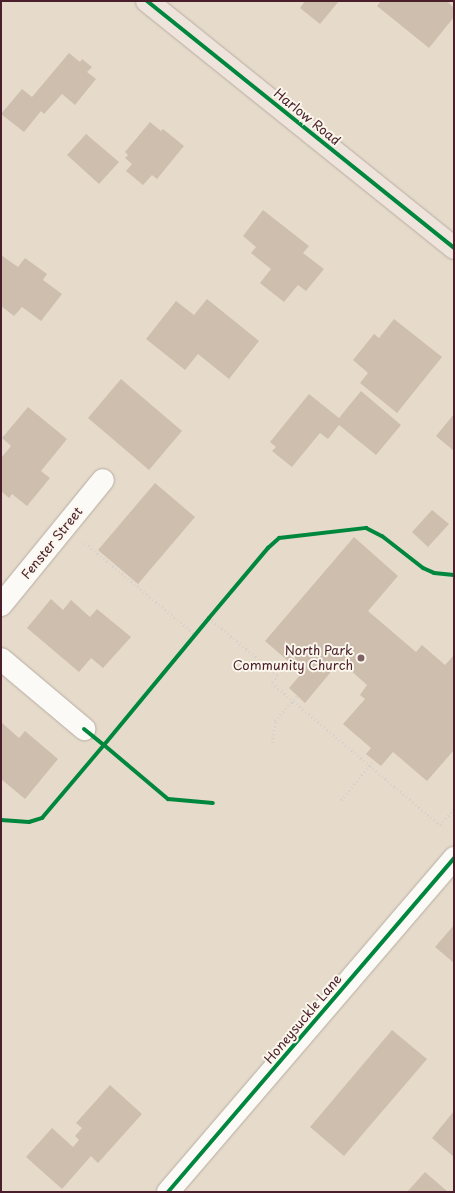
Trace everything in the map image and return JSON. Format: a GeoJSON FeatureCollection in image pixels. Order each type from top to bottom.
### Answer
{"type":"FeatureCollection","features":[{"type":"Feature","properties":{"kind":"main road","name":"Harlow Road"},"geometry":{"type":"LineString","coordinates":[[147,1],[454,248]]}},
{"type":"Feature","properties":{"kind":"street","name":"Fenster Street"},"geometry":{"type":"LineString","coordinates":[[1,605],[103,480]]}},
{"type":"Feature","properties":{"kind":"street"},"geometry":{"type":"LineString","coordinates":[[1,659],[84,729]]}},
{"type":"Feature","properties":{"kind":"street","name":"Honeysuckle Lane"},"geometry":{"type":"LineString","coordinates":[[168,1192],[454,858]]}},
{"type":"Feature","properties":{"kind":"path"},"geometry":{"type":"LineString","coordinates":[[65,527],[196,635]]}},
{"type":"Feature","properties":{"kind":"path"},"geometry":{"type":"LineString","coordinates":[[204,624],[214,612]]}},
{"type":"Feature","properties":{"kind":"path"},"geometry":{"type":"LineString","coordinates":[[209,618],[278,675],[272,683],[440,825],[454,809]]}},
{"type":"Feature","properties":{"kind":"path"},"geometry":{"type":"LineString","coordinates":[[191,641],[200,629]]}},
{"type":"Feature","properties":{"kind":"path"},"geometry":{"type":"LineString","coordinates":[[272,743],[275,721],[296,696]]}},
{"type":"Feature","properties":{"kind":"path"},"geometry":{"type":"LineString","coordinates":[[342,800],[374,760]]}},
{"type":"Feature","properties":{"kind":"building"},"geometry":{"type":"Polygon","coordinates":[[[305,1],[339,1],[320,24],[300,8],[305,1]]]}},
{"type":"Feature","properties":{"kind":"building"},"geometry":{"type":"Polygon","coordinates":[[[381,1],[447,1],[454,8],[454,17],[429,48],[377,6],[381,1]]]}},
{"type":"Feature","properties":{"kind":"building"},"geometry":{"type":"Polygon","coordinates":[[[69,53],[80,62],[82,59],[92,67],[87,72],[96,79],[75,105],[62,94],[44,114],[41,111],[24,132],[1,114],[22,89],[32,97],[69,53]]]}},
{"type":"Feature","properties":{"kind":"building"},"geometry":{"type":"Polygon","coordinates":[[[150,122],[161,131],[163,129],[184,146],[157,179],[152,175],[143,185],[126,171],[132,164],[125,158],[128,155],[125,152],[150,122]]]}},
{"type":"Feature","properties":{"kind":"building"},"geometry":{"type":"Polygon","coordinates":[[[86,134],[119,162],[99,184],[67,155],[86,134]]]}},
{"type":"Feature","properties":{"kind":"building"},"geometry":{"type":"Polygon","coordinates":[[[263,210],[309,246],[303,253],[324,269],[306,291],[298,285],[284,302],[260,283],[271,269],[251,253],[256,247],[243,236],[263,210]]]}},
{"type":"Feature","properties":{"kind":"building"},"geometry":{"type":"Polygon","coordinates":[[[1,255],[18,267],[25,258],[47,274],[43,280],[62,294],[41,321],[22,307],[14,316],[1,306],[1,255]]]}},
{"type":"Feature","properties":{"kind":"building"},"geometry":{"type":"Polygon","coordinates":[[[207,299],[259,341],[229,379],[198,354],[185,370],[146,339],[176,301],[194,315],[207,299]]]}},
{"type":"Feature","properties":{"kind":"building"},"geometry":{"type":"Polygon","coordinates":[[[394,319],[442,357],[397,413],[360,383],[368,373],[353,360],[374,334],[379,338],[394,319]]]}},
{"type":"Feature","properties":{"kind":"building"},"geometry":{"type":"Polygon","coordinates":[[[121,379],[182,431],[149,470],[88,418],[121,379]]]}},
{"type":"Feature","properties":{"kind":"building"},"geometry":{"type":"Polygon","coordinates":[[[361,391],[401,425],[376,455],[339,425],[328,439],[320,433],[292,467],[272,451],[276,447],[270,442],[309,394],[339,418],[361,391]]]}},
{"type":"Feature","properties":{"kind":"building"},"geometry":{"type":"Polygon","coordinates":[[[28,407],[67,439],[41,471],[50,478],[27,506],[12,494],[9,498],[1,491],[1,458],[11,446],[2,438],[28,407]]]}},
{"type":"Feature","properties":{"kind":"building"},"geometry":{"type":"Polygon","coordinates":[[[454,414],[454,451],[436,436],[454,414]]]}},
{"type":"Feature","properties":{"kind":"building"},"geometry":{"type":"Polygon","coordinates":[[[155,483],[195,517],[138,584],[98,550],[155,483]]]}},
{"type":"Feature","properties":{"kind":"building"},"geometry":{"type":"Polygon","coordinates":[[[432,510],[449,524],[428,547],[412,532],[432,510]]]}},
{"type":"Feature","properties":{"kind":"building","name":"North Park Community Church"},"geometry":{"type":"Polygon","coordinates":[[[354,537],[398,576],[368,611],[416,652],[422,645],[445,665],[454,655],[454,750],[427,781],[393,752],[381,766],[366,754],[371,748],[343,724],[365,699],[360,695],[367,685],[340,661],[305,703],[289,688],[302,673],[265,641],[354,537]]]}},
{"type":"Feature","properties":{"kind":"building"},"geometry":{"type":"Polygon","coordinates":[[[51,599],[63,610],[71,600],[90,617],[97,609],[131,637],[103,668],[91,658],[79,672],[27,628],[51,599]]]}},
{"type":"Feature","properties":{"kind":"building"},"geometry":{"type":"Polygon","coordinates":[[[1,722],[19,738],[25,731],[58,759],[25,799],[1,779],[1,722]]]}},
{"type":"Feature","properties":{"kind":"building"},"geometry":{"type":"Polygon","coordinates":[[[454,925],[454,963],[435,947],[454,925]]]}},
{"type":"Feature","properties":{"kind":"building"},"geometry":{"type":"Polygon","coordinates":[[[392,1030],[427,1059],[344,1156],[310,1127],[392,1030]]]}},
{"type":"Feature","properties":{"kind":"building"},"geometry":{"type":"Polygon","coordinates":[[[110,1085],[142,1114],[98,1163],[91,1156],[62,1189],[26,1157],[52,1128],[73,1147],[79,1140],[75,1136],[82,1128],[76,1123],[110,1085]]]}},
{"type":"Feature","properties":{"kind":"building"},"geometry":{"type":"Polygon","coordinates":[[[454,1111],[454,1157],[432,1138],[454,1111]]]}},
{"type":"Feature","properties":{"kind":"building"},"geometry":{"type":"Polygon","coordinates":[[[425,1172],[448,1192],[407,1192],[425,1172]]]}},
{"type":"Feature","properties":{"kind":"cycle path"},"geometry":{"type":"LineString","coordinates":[[147,1],[454,248]]}},
{"type":"Feature","properties":{"kind":"cycle path"},"geometry":{"type":"LineString","coordinates":[[84,729],[104,745],[268,548],[279,538],[366,528],[382,536],[423,568],[434,573],[454,575]]}},
{"type":"Feature","properties":{"kind":"cycle path"},"geometry":{"type":"LineString","coordinates":[[1,820],[29,822],[42,818],[104,745],[168,799],[213,803]]}},
{"type":"Feature","properties":{"kind":"cycle path"},"geometry":{"type":"LineString","coordinates":[[168,1192],[454,858]]}},
{"type":"Feature","properties":{"kind":"place","name":"North Park Community Church"},"geometry":{"type":"Point","coordinates":[361,658]}}]}
